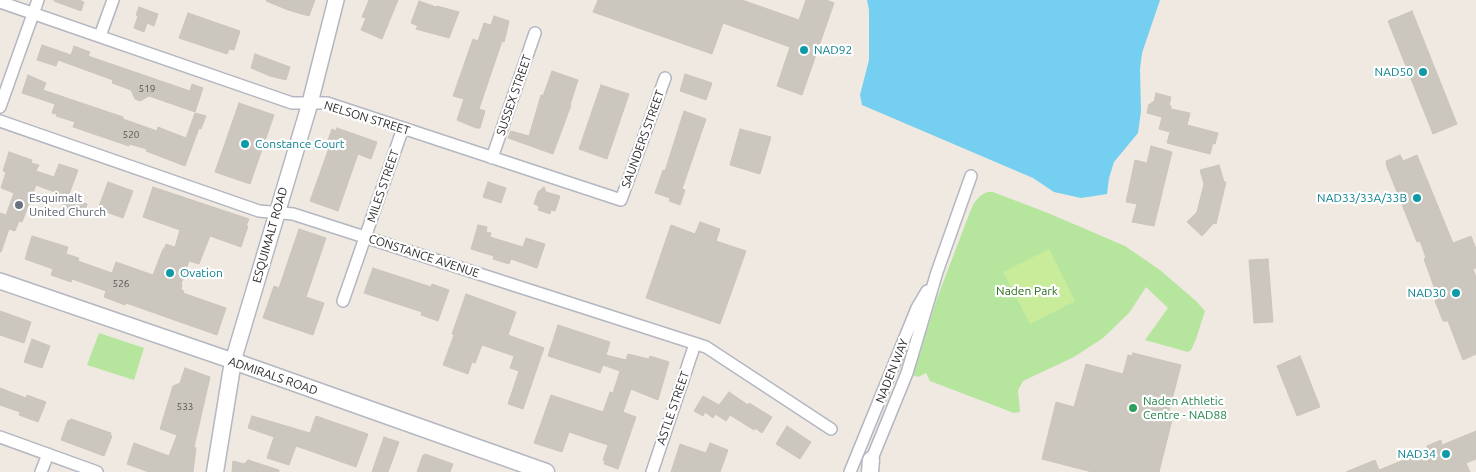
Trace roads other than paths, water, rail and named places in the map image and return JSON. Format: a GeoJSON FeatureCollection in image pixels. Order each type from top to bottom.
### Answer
{"type":"FeatureCollection","features":[{"type":"Feature","properties":{"kind":"main road","name":"ESQUIMALT ROAD"},"geometry":{"type":"LineString","coordinates":[[214,472],[233,361]]}},
{"type":"Feature","properties":{"kind":"main road","name":"ADMIRALS ROAD"},"geometry":{"type":"LineString","coordinates":[[233,361],[546,472]]}},
{"type":"Feature","properties":{"kind":"street"},"geometry":{"type":"LineString","coordinates":[[0,107],[38,0]]}},
{"type":"Feature","properties":{"kind":"street"},"geometry":{"type":"LineString","coordinates":[[100,36],[113,0]]}},
{"type":"Feature","properties":{"kind":"street","name":"ESQUIMALT ROAD"},"geometry":{"type":"LineString","coordinates":[[233,361],[310,103],[336,0]]}},
{"type":"Feature","properties":{"kind":"street","name":"NELSON STREET"},"geometry":{"type":"LineString","coordinates":[[0,2],[292,103],[327,103],[621,200]]}},
{"type":"Feature","properties":{"kind":"street","name":"SUSSEX STREET"},"geometry":{"type":"LineString","coordinates":[[492,158],[535,33]]}},
{"type":"Feature","properties":{"kind":"street","name":"SAUNDERS STREET"},"geometry":{"type":"LineString","coordinates":[[621,200],[665,78]]}},
{"type":"Feature","properties":{"kind":"street","name":"CONSTANCE AVENUE"},"geometry":{"type":"LineString","coordinates":[[0,121],[259,211],[293,214],[706,348],[831,429]]}},
{"type":"Feature","properties":{"kind":"street","name":"MILES STREET"},"geometry":{"type":"LineString","coordinates":[[343,300],[403,128]]}},
{"type":"Feature","properties":{"kind":"street","name":"NADEN WAY"},"geometry":{"type":"LineString","coordinates":[[869,468],[907,372],[937,272],[971,176]]}},
{"type":"Feature","properties":{"kind":"street","name":"NADEN WAY"},"geometry":{"type":"LineString","coordinates":[[850,472],[917,308],[937,272]]}},
{"type":"Feature","properties":{"kind":"street","name":"ADMIRALS ROAD"},"geometry":{"type":"LineString","coordinates":[[0,281],[233,361]]}},
{"type":"Feature","properties":{"kind":"street","name":"ASTLE STREET"},"geometry":{"type":"LineString","coordinates":[[652,472],[695,344]]}},
{"type":"Feature","properties":{"kind":"street"},"geometry":{"type":"LineString","coordinates":[[0,437],[97,472]]}},
{"type":"Feature","properties":{"kind":"street"},"geometry":{"type":"LineString","coordinates":[[41,472],[48,454]]}},
{"type":"Feature","properties":{"kind":"water"},"geometry":{"type":"Polygon","coordinates":[[[867,0],[1160,0],[1142,53],[1140,69],[1141,111],[1138,133],[1114,162],[1107,194],[1081,198],[1054,192],[1033,178],[862,105],[860,95],[869,60],[869,10],[867,0]]]}},
{"type":"Feature","properties":{"kind":"place","name":"NAD92"},"geometry":{"type":"Point","coordinates":[804,50]}},
{"type":"Feature","properties":{"kind":"place","name":"NAD50"},"geometry":{"type":"Point","coordinates":[1423,72]}},
{"type":"Feature","properties":{"kind":"place","name":"Constance Court"},"geometry":{"type":"Point","coordinates":[245,144]}},
{"type":"Feature","properties":{"kind":"place","name":"NAD33/33A/33B"},"geometry":{"type":"Point","coordinates":[1417,198]}},
{"type":"Feature","properties":{"kind":"place","name":"Esquimalt United Church"},"geometry":{"type":"Point","coordinates":[19,205]}},
{"type":"Feature","properties":{"kind":"place","name":"Ovation"},"geometry":{"type":"Point","coordinates":[170,273]}},
{"type":"Feature","properties":{"kind":"place","name":"NAD30"},"geometry":{"type":"Point","coordinates":[1456,293]}},
{"type":"Feature","properties":{"kind":"place","name":"Naden Athletic Centre - NAD88"},"geometry":{"type":"Point","coordinates":[1133,408]}},
{"type":"Feature","properties":{"kind":"place","name":"NAD34"},"geometry":{"type":"Point","coordinates":[1446,454]}},
{"type":"Feature","properties":{"kind":"park label","name":"Naden Park"},"geometry":{"type":"Point","coordinates":[1027,291]}}]}
